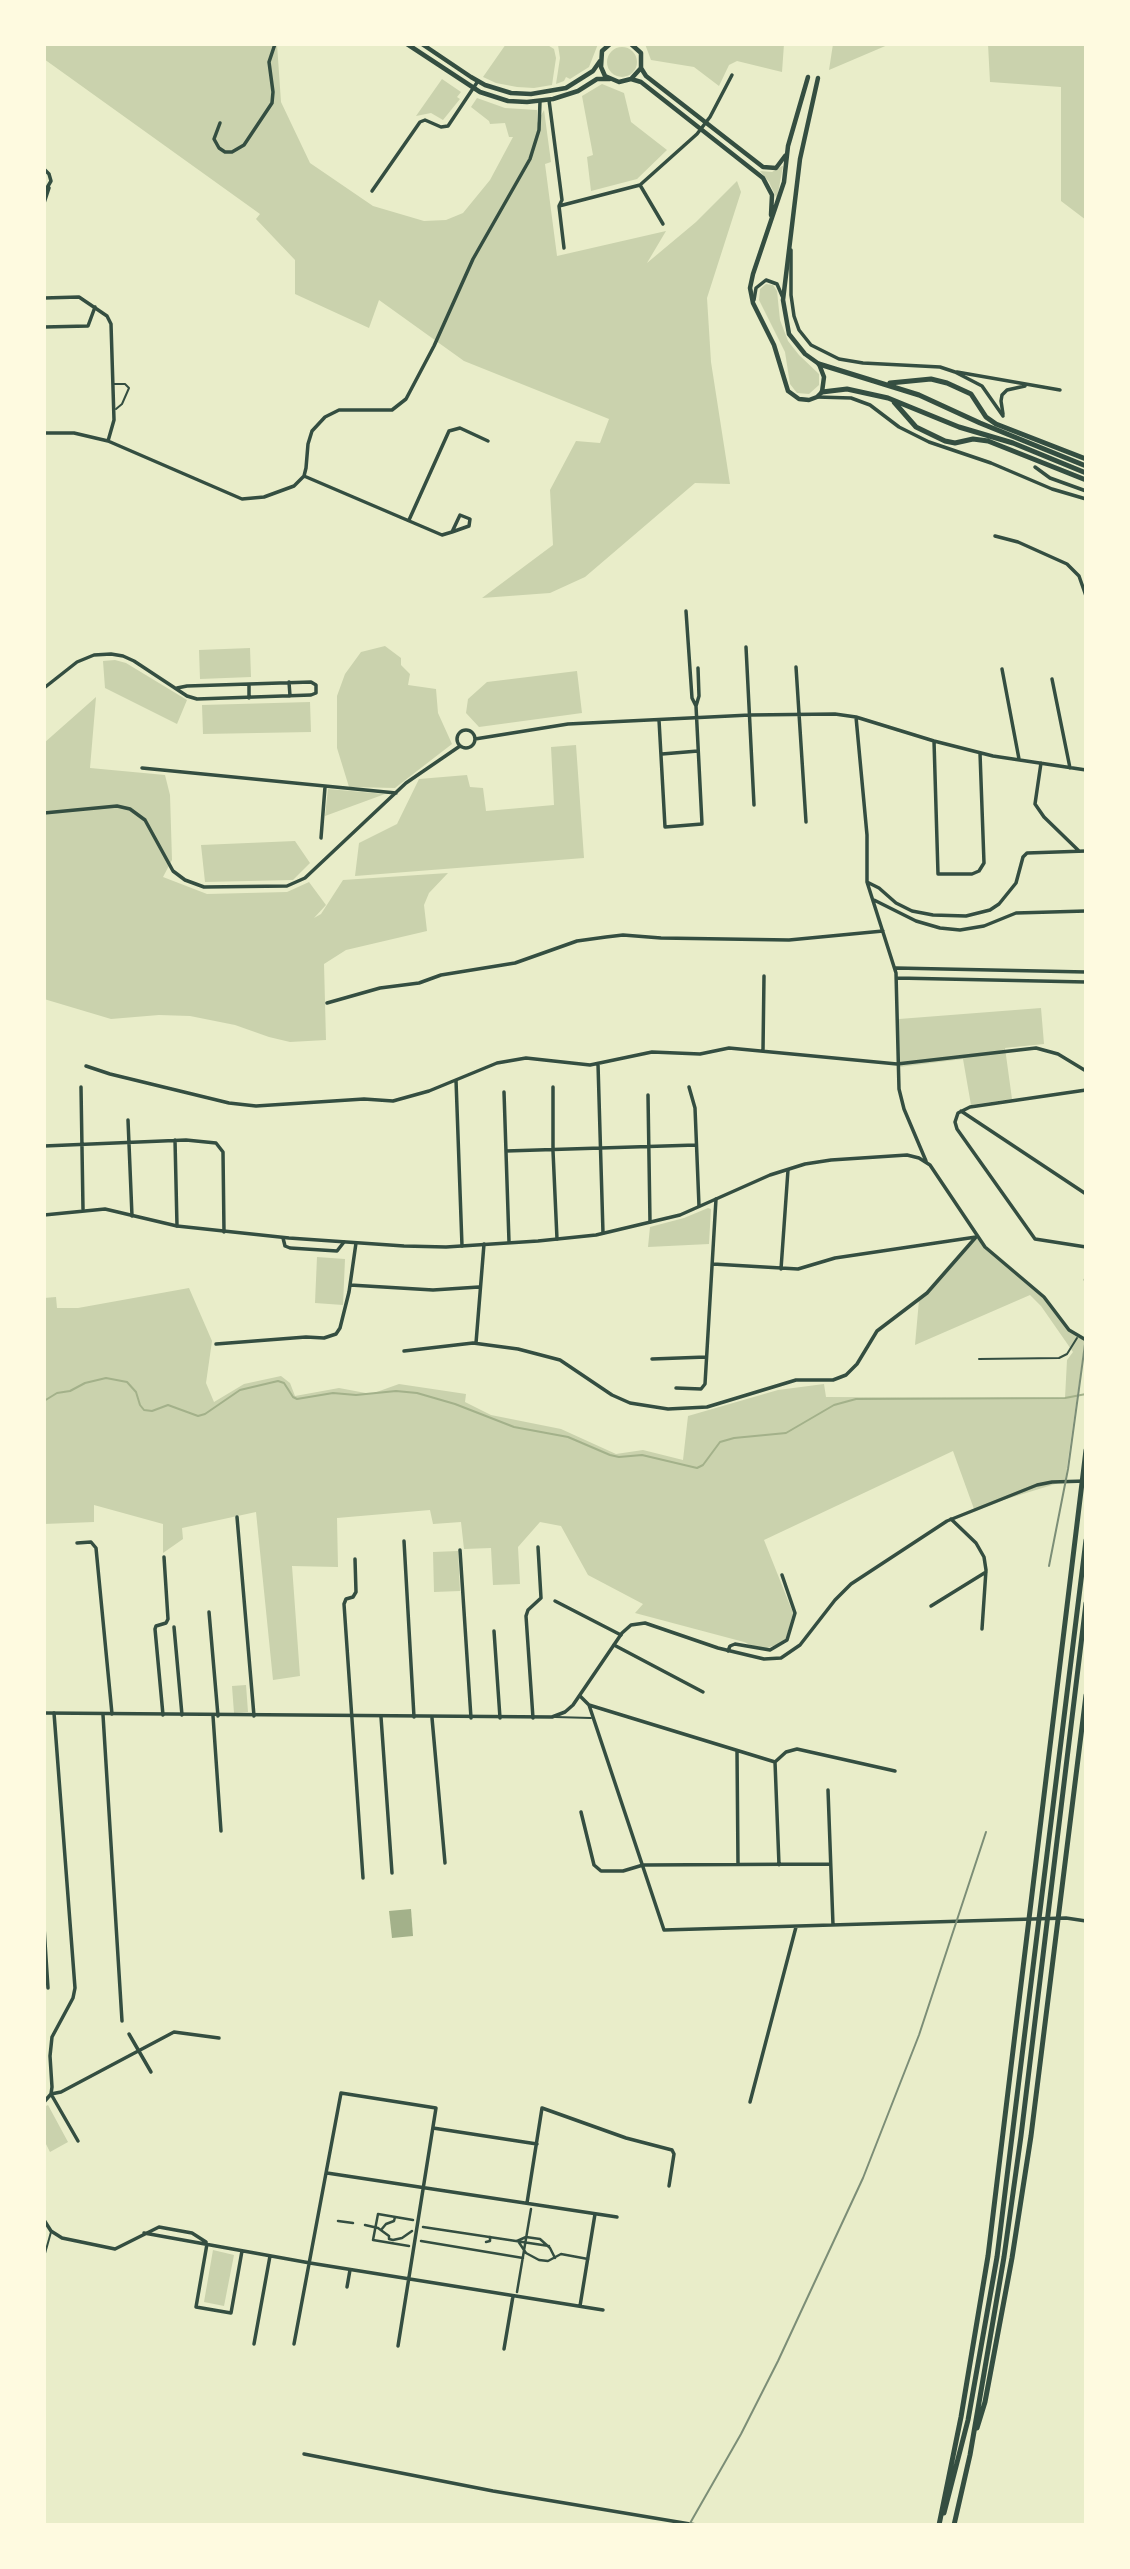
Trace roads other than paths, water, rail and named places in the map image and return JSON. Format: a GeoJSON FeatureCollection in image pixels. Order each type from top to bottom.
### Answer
{"type":"FeatureCollection","features":[{"type":"Feature","properties":{"kind":"highway"},"geometry":{"type":"LineString","coordinates":[[819,364],[919,395],[1086,466]]}},
{"type":"Feature","properties":{"kind":"highway"},"geometry":{"type":"LineString","coordinates":[[882,383],[931,379],[947,383],[971,394],[986,416],[996,424],[1086,459]]}},
{"type":"Feature","properties":{"kind":"highway"},"geometry":{"type":"LineString","coordinates":[[822,392],[847,389],[888,398],[959,427],[1009,442],[1086,472]]}},
{"type":"Feature","properties":{"kind":"highway"},"geometry":{"type":"LineString","coordinates":[[888,398],[914,426],[945,441],[988,441],[1086,480]]}},
{"type":"Feature","properties":{"kind":"highway"},"geometry":{"type":"LineString","coordinates":[[940,2525],[964,2405],[988,2256],[1086,1450]]}},
{"type":"Feature","properties":{"kind":"highway"},"geometry":{"type":"LineString","coordinates":[[940,2525],[968,2420],[997,2257],[1086,1541]]}},
{"type":"Feature","properties":{"kind":"highway"},"geometry":{"type":"LineString","coordinates":[[970,2455],[1004,2257],[1021,2136],[1086,1603]]}},
{"type":"Feature","properties":{"kind":"highway"},"geometry":{"type":"LineString","coordinates":[[954,2525],[985,2402],[1012,2258],[1031,2136],[1086,1695]]}},
{"type":"Feature","properties":{"kind":"main road"},"geometry":{"type":"LineString","coordinates":[[407,44],[474,89],[508,101],[549,100],[578,91],[597,79],[619,82],[631,79],[641,82],[766,181],[772,195],[773,207],[769,230]]}},
{"type":"Feature","properties":{"kind":"main road"},"geometry":{"type":"LineString","coordinates":[[422,44],[478,81],[511,93],[547,92],[569,86],[596,68],[602,51],[610,44]]}},
{"type":"Feature","properties":{"kind":"main road"},"geometry":{"type":"LineString","coordinates":[[634,45],[640,52],[641,68],[646,76],[760,165],[770,169],[779,166],[783,161],[808,77]]}},
{"type":"Feature","properties":{"kind":"main road"},"geometry":{"type":"LineString","coordinates":[[600,61],[602,72],[610,79]]}},
{"type":"Feature","properties":{"kind":"main road"},"geometry":{"type":"LineString","coordinates":[[631,79],[641,68]]}},
{"type":"Feature","properties":{"kind":"main road"},"geometry":{"type":"LineString","coordinates":[[788,146],[784,182],[751,282],[753,303],[774,345],[788,391],[799,399],[817,397],[822,392],[824,377],[819,364],[805,354],[789,334],[783,300],[802,149],[818,78]]}},
{"type":"Feature","properties":{"kind":"street"},"geometry":{"type":"LineString","coordinates":[[220,123],[214,139],[219,148],[232,152],[244,145],[272,103],[274,92],[269,62],[275,44]]}},
{"type":"Feature","properties":{"kind":"street"},"geometry":{"type":"LineString","coordinates":[[559,206],[640,185],[706,123],[732,75]]}},
{"type":"Feature","properties":{"kind":"street"},"geometry":{"type":"LineString","coordinates":[[372,191],[420,122],[425,120],[441,127],[448,126],[478,81]]}},
{"type":"Feature","properties":{"kind":"street"},"geometry":{"type":"LineString","coordinates":[[549,100],[562,200],[559,206],[564,248]]}},
{"type":"Feature","properties":{"kind":"street"},"geometry":{"type":"LineString","coordinates":[[44,433],[74,433],[108,441],[242,499],[255,499],[287,490],[304,476],[310,438],[320,421],[339,410],[386,411],[397,407],[406,399],[473,259],[533,151],[540,101]]}},
{"type":"Feature","properties":{"kind":"street"},"geometry":{"type":"LineString","coordinates":[[44,169],[50,177],[50,186],[44,202]]}},
{"type":"Feature","properties":{"kind":"street"},"geometry":{"type":"LineString","coordinates":[[640,185],[663,224]]}},
{"type":"Feature","properties":{"kind":"street"},"geometry":{"type":"LineString","coordinates":[[44,193],[50,186]]}},
{"type":"Feature","properties":{"kind":"street"},"geometry":{"type":"LineString","coordinates":[[790,233],[794,316],[799,330],[811,345],[839,359],[940,367],[1060,390]]}},
{"type":"Feature","properties":{"kind":"street"},"geometry":{"type":"LineString","coordinates":[[753,303],[757,288],[766,280],[777,284],[783,300]]}},
{"type":"Feature","properties":{"kind":"street"},"geometry":{"type":"LineString","coordinates":[[44,298],[79,297],[107,316],[111,324],[114,424],[108,441]]}},
{"type":"Feature","properties":{"kind":"street"},"geometry":{"type":"LineString","coordinates":[[44,327],[88,326],[96,307]]}},
{"type":"Feature","properties":{"kind":"street"},"geometry":{"type":"LineString","coordinates":[[955,372],[982,387],[1003,416],[1002,395],[1007,390],[1026,385]]}},
{"type":"Feature","properties":{"kind":"street"},"geometry":{"type":"LineString","coordinates":[[817,397],[851,398],[870,405],[899,427],[929,442],[991,463],[1052,489],[1086,499]]}},
{"type":"Feature","properties":{"kind":"street"},"geometry":{"type":"LineString","coordinates":[[409,520],[449,431],[460,428],[488,441]]}},
{"type":"Feature","properties":{"kind":"street"},"geometry":{"type":"LineString","coordinates":[[1035,467],[1050,478],[1086,491]]}},
{"type":"Feature","properties":{"kind":"street"},"geometry":{"type":"LineString","coordinates":[[304,476],[442,535],[452,532],[469,526],[470,519],[460,514],[452,532]]}},
{"type":"Feature","properties":{"kind":"street"},"geometry":{"type":"LineString","coordinates":[[995,536],[1018,542],[1067,564],[1079,576],[1086,596]]}},
{"type":"Feature","properties":{"kind":"street"},"geometry":{"type":"LineString","coordinates":[[686,611],[692,698],[696,706]]}},
{"type":"Feature","properties":{"kind":"street"},"geometry":{"type":"LineString","coordinates":[[746,647],[754,805]]}},
{"type":"Feature","properties":{"kind":"street"},"geometry":{"type":"LineString","coordinates":[[44,687],[85,658],[111,654],[134,661],[187,695],[197,698],[249,698],[316,693],[316,685],[311,682],[187,685],[177,688]]}},
{"type":"Feature","properties":{"kind":"street"},"geometry":{"type":"LineString","coordinates":[[796,667],[806,822]]}},
{"type":"Feature","properties":{"kind":"street"},"geometry":{"type":"LineString","coordinates":[[659,720],[665,827],[702,824],[696,706],[699,696],[698,668]]}},
{"type":"Feature","properties":{"kind":"street"},"geometry":{"type":"LineString","coordinates":[[1002,668],[1019,760]]}},
{"type":"Feature","properties":{"kind":"street"},"geometry":{"type":"LineString","coordinates":[[1052,679],[1070,768]]}},
{"type":"Feature","properties":{"kind":"street"},"geometry":{"type":"LineString","coordinates":[[289,682],[290,696]]}},
{"type":"Feature","properties":{"kind":"street"},"geometry":{"type":"LineString","coordinates":[[248,684],[249,698]]}},
{"type":"Feature","properties":{"kind":"street"},"geometry":{"type":"LineString","coordinates":[[44,813],[117,806],[130,808],[145,820],[173,871],[185,880],[204,887],[288,886],[305,878],[396,793],[460,746],[470,747],[475,739],[568,724],[750,715],[835,714],[856,717],[980,753],[1086,770]]}},
{"type":"Feature","properties":{"kind":"street"},"geometry":{"type":"LineString","coordinates":[[856,717],[866,823],[867,881],[896,968],[897,1064],[904,1109],[926,1161],[939,1176],[976,1237],[995,1257],[1044,1297],[1069,1331],[1086,1340]]}},
{"type":"Feature","properties":{"kind":"street"},"geometry":{"type":"LineString","coordinates":[[460,746],[457,739],[462,731],[472,732],[475,739]]}},
{"type":"Feature","properties":{"kind":"street"},"geometry":{"type":"LineString","coordinates":[[934,741],[938,874],[972,874],[979,871],[984,863],[980,753]]}},
{"type":"Feature","properties":{"kind":"street"},"geometry":{"type":"LineString","coordinates":[[661,754],[698,751]]}},
{"type":"Feature","properties":{"kind":"street"},"geometry":{"type":"LineString","coordinates":[[1041,763],[1035,796],[1036,806],[1079,851]]}},
{"type":"Feature","properties":{"kind":"street"},"geometry":{"type":"LineString","coordinates":[[142,768],[396,793]]}},
{"type":"Feature","properties":{"kind":"street"},"geometry":{"type":"LineString","coordinates":[[321,838],[325,787]]}},
{"type":"Feature","properties":{"kind":"street"},"geometry":{"type":"LineString","coordinates":[[867,881],[896,903],[914,911],[963,916],[990,910],[999,904],[1016,883],[1026,854],[1086,851]]}},
{"type":"Feature","properties":{"kind":"street"},"geometry":{"type":"LineString","coordinates":[[873,899],[916,921],[960,930],[984,926],[1016,913],[1086,911]]}},
{"type":"Feature","properties":{"kind":"street"},"geometry":{"type":"LineString","coordinates":[[327,1003],[380,988],[419,983],[441,975],[515,963],[577,941],[606,937],[623,935],[789,940],[883,931]]}},
{"type":"Feature","properties":{"kind":"street"},"geometry":{"type":"LineString","coordinates":[[896,968],[1086,972]]}},
{"type":"Feature","properties":{"kind":"street"},"geometry":{"type":"LineString","coordinates":[[763,1050],[764,976]]}},
{"type":"Feature","properties":{"kind":"street"},"geometry":{"type":"LineString","coordinates":[[897,978],[1086,982]]}},
{"type":"Feature","properties":{"kind":"street"},"geometry":{"type":"LineString","coordinates":[[86,1066],[235,1104],[253,1106],[391,1101],[425,1092],[497,1063],[528,1057],[583,1065],[655,1052],[707,1053],[730,1048],[897,1064],[1036,1048],[1058,1054],[1086,1071]]}},
{"type":"Feature","properties":{"kind":"street"},"geometry":{"type":"LineString","coordinates":[[598,1064],[603,1233]]}},
{"type":"Feature","properties":{"kind":"street"},"geometry":{"type":"LineString","coordinates":[[456,1080],[462,1246]]}},
{"type":"Feature","properties":{"kind":"street"},"geometry":{"type":"LineString","coordinates":[[81,1087],[83,1209]]}},
{"type":"Feature","properties":{"kind":"street"},"geometry":{"type":"LineString","coordinates":[[552,1087],[552,1151],[557,1239]]}},
{"type":"Feature","properties":{"kind":"street"},"geometry":{"type":"LineString","coordinates":[[689,1087],[695,1106],[699,1207]]}},
{"type":"Feature","properties":{"kind":"street"},"geometry":{"type":"LineString","coordinates":[[1086,1090],[972,1106],[961,1111],[955,1118],[957,1128],[1034,1238],[1039,1241],[1086,1247]]}},
{"type":"Feature","properties":{"kind":"street"},"geometry":{"type":"LineString","coordinates":[[504,1092],[509,1242]]}},
{"type":"Feature","properties":{"kind":"street"},"geometry":{"type":"LineString","coordinates":[[648,1095],[650,1222]]}},
{"type":"Feature","properties":{"kind":"street"},"geometry":{"type":"LineString","coordinates":[[961,1111],[1086,1194]]}},
{"type":"Feature","properties":{"kind":"street"},"geometry":{"type":"LineString","coordinates":[[128,1120],[132,1216]]}},
{"type":"Feature","properties":{"kind":"street"},"geometry":{"type":"LineString","coordinates":[[44,1146],[175,1140],[207,1141],[220,1146],[223,1152],[224,1232]]}},
{"type":"Feature","properties":{"kind":"street"},"geometry":{"type":"LineString","coordinates":[[175,1140],[177,1226]]}},
{"type":"Feature","properties":{"kind":"street"},"geometry":{"type":"LineString","coordinates":[[506,1151],[696,1145]]}},
{"type":"Feature","properties":{"kind":"street"},"geometry":{"type":"LineString","coordinates":[[44,1215],[83,1209],[105,1209],[177,1226],[224,1232],[356,1243],[462,1246],[603,1233],[680,1215],[788,1168],[823,1161],[898,1155],[926,1161]]}},
{"type":"Feature","properties":{"kind":"street"},"geometry":{"type":"LineString","coordinates":[[781,1269],[788,1168]]}},
{"type":"Feature","properties":{"kind":"street"},"geometry":{"type":"LineString","coordinates":[[676,1388],[693,1390],[704,1387],[716,1199]]}},
{"type":"Feature","properties":{"kind":"street"},"geometry":{"type":"LineString","coordinates":[[713,1264],[805,1268],[837,1258],[976,1237]]}},
{"type":"Feature","properties":{"kind":"street"},"geometry":{"type":"LineString","coordinates":[[404,1351],[476,1343],[518,1349],[555,1357],[621,1400],[660,1409],[707,1407],[800,1379],[835,1380],[852,1370],[874,1334],[927,1293],[976,1237]]}},
{"type":"Feature","properties":{"kind":"street"},"geometry":{"type":"LineString","coordinates":[[282,1238],[290,1248],[336,1251],[341,1249],[344,1242]]}},
{"type":"Feature","properties":{"kind":"street"},"geometry":{"type":"LineString","coordinates":[[216,1344],[334,1336],[340,1328],[356,1243]]}},
{"type":"Feature","properties":{"kind":"street"},"geometry":{"type":"LineString","coordinates":[[476,1343],[484,1244]]}},
{"type":"Feature","properties":{"kind":"street"},"geometry":{"type":"LineString","coordinates":[[1085,1280],[1086,1274]]}},
{"type":"Feature","properties":{"kind":"street"},"geometry":{"type":"LineString","coordinates":[[350,1284],[438,1290],[479,1287]]}},
{"type":"Feature","properties":{"kind":"street"},"geometry":{"type":"LineString","coordinates":[[653,1359],[706,1357]]}},
{"type":"Feature","properties":{"kind":"street"},"geometry":{"type":"LineString","coordinates":[[44,1713],[555,1717],[567,1711],[580,1696],[621,1635],[631,1625],[643,1623],[766,1660],[788,1655],[800,1645],[851,1584],[951,1519],[1037,1485],[1086,1481]]}},
{"type":"Feature","properties":{"kind":"street"},"geometry":{"type":"LineString","coordinates":[[237,1517],[254,1716]]}},
{"type":"Feature","properties":{"kind":"street"},"geometry":{"type":"LineString","coordinates":[[951,1519],[980,1548],[986,1572],[982,1629]]}},
{"type":"Feature","properties":{"kind":"street"},"geometry":{"type":"LineString","coordinates":[[404,1541],[414,1717]]}},
{"type":"Feature","properties":{"kind":"street"},"geometry":{"type":"LineString","coordinates":[[77,1543],[91,1542],[96,1548],[112,1714]]}},
{"type":"Feature","properties":{"kind":"street"},"geometry":{"type":"LineString","coordinates":[[533,1718],[526,1616],[528,1610],[539,1603],[541,1598],[538,1547]]}},
{"type":"Feature","properties":{"kind":"street"},"geometry":{"type":"LineString","coordinates":[[460,1549],[471,1718]]}},
{"type":"Feature","properties":{"kind":"street"},"geometry":{"type":"LineString","coordinates":[[163,1715],[155,1629],[168,1619],[164,1557]]}},
{"type":"Feature","properties":{"kind":"street"},"geometry":{"type":"LineString","coordinates":[[355,1559],[356,1592],[352,1598],[346,1599],[344,1604],[363,1878]]}},
{"type":"Feature","properties":{"kind":"street"},"geometry":{"type":"LineString","coordinates":[[931,1606],[986,1572]]}},
{"type":"Feature","properties":{"kind":"street"},"geometry":{"type":"LineString","coordinates":[[729,1651],[734,1644],[770,1650],[780,1647],[788,1639],[794,1611],[782,1575]]}},
{"type":"Feature","properties":{"kind":"street"},"geometry":{"type":"LineString","coordinates":[[555,1601],[621,1635]]}},
{"type":"Feature","properties":{"kind":"street"},"geometry":{"type":"LineString","coordinates":[[209,1612],[221,1831]]}},
{"type":"Feature","properties":{"kind":"street"},"geometry":{"type":"LineString","coordinates":[[174,1627],[182,1715]]}},
{"type":"Feature","properties":{"kind":"street"},"geometry":{"type":"LineString","coordinates":[[494,1631],[500,1718]]}},
{"type":"Feature","properties":{"kind":"street"},"geometry":{"type":"LineString","coordinates":[[614,1645],[703,1692]]}},
{"type":"Feature","properties":{"kind":"street"},"geometry":{"type":"LineString","coordinates":[[580,1696],[589,1705],[775,1762]]}},
{"type":"Feature","properties":{"kind":"street"},"geometry":{"type":"LineString","coordinates":[[589,1705],[664,1930],[1018,1920],[1086,1921]]}},
{"type":"Feature","properties":{"kind":"street"},"geometry":{"type":"LineString","coordinates":[[54,1713],[75,1988],[73,1998],[51,2041],[51,2094],[78,2141]]}},
{"type":"Feature","properties":{"kind":"street"},"geometry":{"type":"LineString","coordinates":[[103,1715],[122,2021]]}},
{"type":"Feature","properties":{"kind":"street"},"geometry":{"type":"LineString","coordinates":[[381,1717],[392,1872]]}},
{"type":"Feature","properties":{"kind":"street"},"geometry":{"type":"LineString","coordinates":[[432,1718],[445,1863]]}},
{"type":"Feature","properties":{"kind":"street"},"geometry":{"type":"LineString","coordinates":[[775,1762],[788,1751],[797,1749],[895,1771]]}},
{"type":"Feature","properties":{"kind":"street"},"geometry":{"type":"LineString","coordinates":[[737,1751],[738,1864]]}},
{"type":"Feature","properties":{"kind":"street"},"geometry":{"type":"LineString","coordinates":[[775,1762],[779,1865]]}},
{"type":"Feature","properties":{"kind":"street"},"geometry":{"type":"LineString","coordinates":[[828,1790],[833,1925]]}},
{"type":"Feature","properties":{"kind":"street"},"geometry":{"type":"LineString","coordinates":[[581,1812],[596,1869],[623,1871],[643,1865],[830,1864]]}},
{"type":"Feature","properties":{"kind":"street"},"geometry":{"type":"LineString","coordinates":[[44,1927],[48,1988]]}},
{"type":"Feature","properties":{"kind":"street"},"geometry":{"type":"LineString","coordinates":[[750,2102],[796,1927]]}},
{"type":"Feature","properties":{"kind":"street"},"geometry":{"type":"LineString","coordinates":[[44,2102],[51,2094],[61,2092],[176,2031],[219,2038]]}},
{"type":"Feature","properties":{"kind":"street"},"geometry":{"type":"LineString","coordinates":[[129,2034],[151,2072]]}},
{"type":"Feature","properties":{"kind":"street"},"geometry":{"type":"LineString","coordinates":[[294,2344],[341,2092],[436,2108],[398,2346]]}},
{"type":"Feature","properties":{"kind":"street"},"geometry":{"type":"LineString","coordinates":[[527,2203],[542,2108],[626,2138],[671,2149],[674,2154],[669,2186]]}},
{"type":"Feature","properties":{"kind":"street"},"geometry":{"type":"LineString","coordinates":[[433,2128],[537,2144]]}},
{"type":"Feature","properties":{"kind":"street"},"geometry":{"type":"LineString","coordinates":[[327,2173],[617,2217]]}},
{"type":"Feature","properties":{"kind":"street"},"geometry":{"type":"LineString","coordinates":[[505,2349],[531,2209]]}},
{"type":"Feature","properties":{"kind":"street"},"geometry":{"type":"LineString","coordinates":[[409,2246],[373,2240],[378,2214],[413,2220]]}},
{"type":"Feature","properties":{"kind":"street"},"geometry":{"type":"LineString","coordinates":[[580,2306],[595,2214]]}},
{"type":"Feature","properties":{"kind":"street"},"geometry":{"type":"LineString","coordinates":[[380,2230],[394,2221],[395,2217]]}},
{"type":"Feature","properties":{"kind":"street"},"geometry":{"type":"LineString","coordinates":[[44,2220],[51,2231],[69,2241],[117,2249],[156,2228],[171,2228],[196,2235],[207,2244]]}},
{"type":"Feature","properties":{"kind":"street"},"geometry":{"type":"LineString","coordinates":[[338,2221],[353,2223]]}},
{"type":"Feature","properties":{"kind":"street"},"geometry":{"type":"LineString","coordinates":[[365,2225],[376,2227],[393,2240],[412,2231]]}},
{"type":"Feature","properties":{"kind":"street"},"geometry":{"type":"LineString","coordinates":[[423,2227],[549,2246]]}},
{"type":"Feature","properties":{"kind":"street"},"geometry":{"type":"LineString","coordinates":[[144,2233],[349,2270],[515,2294],[603,2310]]}},
{"type":"Feature","properties":{"kind":"street"},"geometry":{"type":"LineString","coordinates":[[486,2242],[490,2241],[491,2237]]}},
{"type":"Feature","properties":{"kind":"street"},"geometry":{"type":"LineString","coordinates":[[518,2241],[526,2237],[540,2239],[549,2246],[555,2258]]}},
{"type":"Feature","properties":{"kind":"street"},"geometry":{"type":"LineString","coordinates":[[421,2241],[523,2258]]}},
{"type":"Feature","properties":{"kind":"street"},"geometry":{"type":"LineString","coordinates":[[457,2241],[458,2247]]}},
{"type":"Feature","properties":{"kind":"street"},"geometry":{"type":"LineString","coordinates":[[518,2241],[524,2251],[539,2260],[555,2258],[561,2254],[588,2259]]}},
{"type":"Feature","properties":{"kind":"street"},"geometry":{"type":"LineString","coordinates":[[207,2244],[196,2306],[230,2313],[242,2250]]}},
{"type":"Feature","properties":{"kind":"street"},"geometry":{"type":"LineString","coordinates":[[475,2250],[478,2245]]}},
{"type":"Feature","properties":{"kind":"street"},"geometry":{"type":"LineString","coordinates":[[254,2344],[270,2256]]}},
{"type":"Feature","properties":{"kind":"street"},"geometry":{"type":"LineString","coordinates":[[347,2287],[349,2270]]}},
{"type":"Feature","properties":{"kind":"street"},"geometry":{"type":"LineString","coordinates":[[304,2454],[493,2491],[696,2525]]}},
{"type":"Feature","properties":{"kind":"lane"},"geometry":{"type":"LineString","coordinates":[[113,384],[125,384],[129,388],[122,404],[114,409]]}},
{"type":"Feature","properties":{"kind":"lane"},"geometry":{"type":"LineString","coordinates":[[979,1359],[1059,1358],[1067,1353],[1078,1337]]}},
{"type":"Feature","properties":{"kind":"lane"},"geometry":{"type":"LineString","coordinates":[[555,1717],[593,1718]]}},
{"type":"Feature","properties":{"kind":"lane"},"geometry":{"type":"LineString","coordinates":[[44,2257],[51,2231]]}},
{"type":"Feature","properties":{"kind":"waterway"},"geometry":{"type":"LineString","coordinates":[[44,1401],[57,1393],[106,1378],[127,1382],[136,1392],[144,1410],[152,1411],[168,1405],[198,1416],[240,1390],[278,1381],[284,1383],[297,1399],[333,1393],[417,1393],[455,1404],[514,1427],[568,1437],[610,1455],[642,1455],[697,1468],[703,1465],[720,1442],[786,1433],[834,1405],[856,1399],[1065,1398],[1086,1394]]}},
{"type":"Feature","properties":{"kind":"railway"},"geometry":{"type":"LineString","coordinates":[[1049,1566],[1068,1469],[1086,1337]]}},
{"type":"Feature","properties":{"kind":"railway"},"geometry":{"type":"LineString","coordinates":[[689,2525],[741,2434],[778,2361],[863,2178],[919,2035],[986,1832]]}}]}
